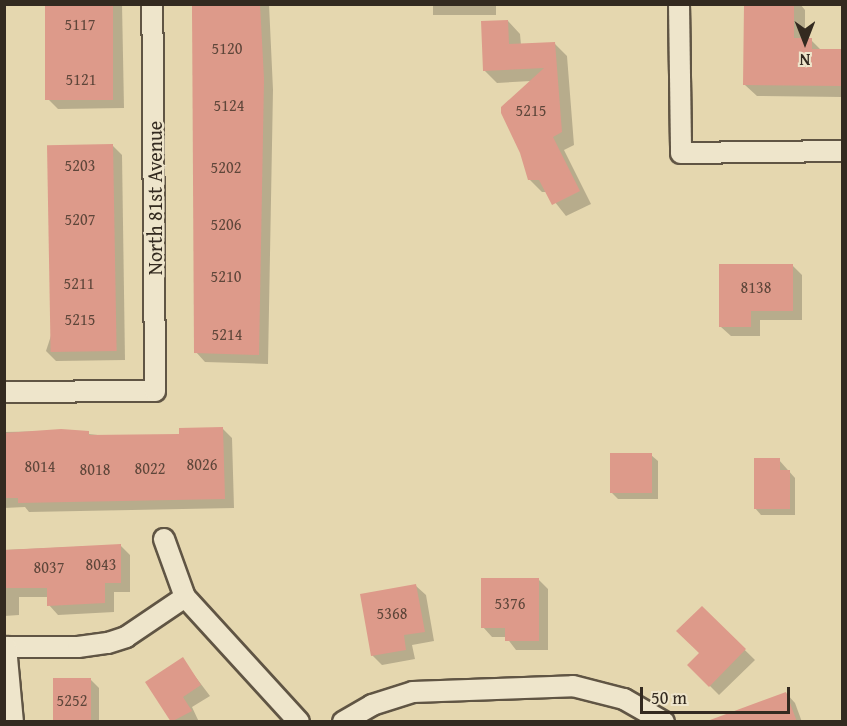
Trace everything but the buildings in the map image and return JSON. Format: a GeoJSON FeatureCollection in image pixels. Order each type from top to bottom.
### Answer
{"type":"FeatureCollection","features":[{"type":"Feature","properties":{"kind":"street","name":"North 81st Avenue"},"geometry":{"type":"LineString","coordinates":[[4,392],[155,391],[152,4]]}},
{"type":"Feature","properties":{"kind":"street"},"geometry":{"type":"LineString","coordinates":[[679,4],[681,153],[843,151]]}},
{"type":"Feature","properties":{"kind":"street"},"geometry":{"type":"LineString","coordinates":[[165,539],[185,597],[299,722]]}},
{"type":"Feature","properties":{"kind":"street"},"geometry":{"type":"LineString","coordinates":[[13,722],[5,647],[78,647],[108,643],[126,637],[185,597]]}},
{"type":"Feature","properties":{"kind":"street"},"geometry":{"type":"LineString","coordinates":[[343,722],[372,705],[412,692],[573,686],[624,699],[664,722]]}}]}
